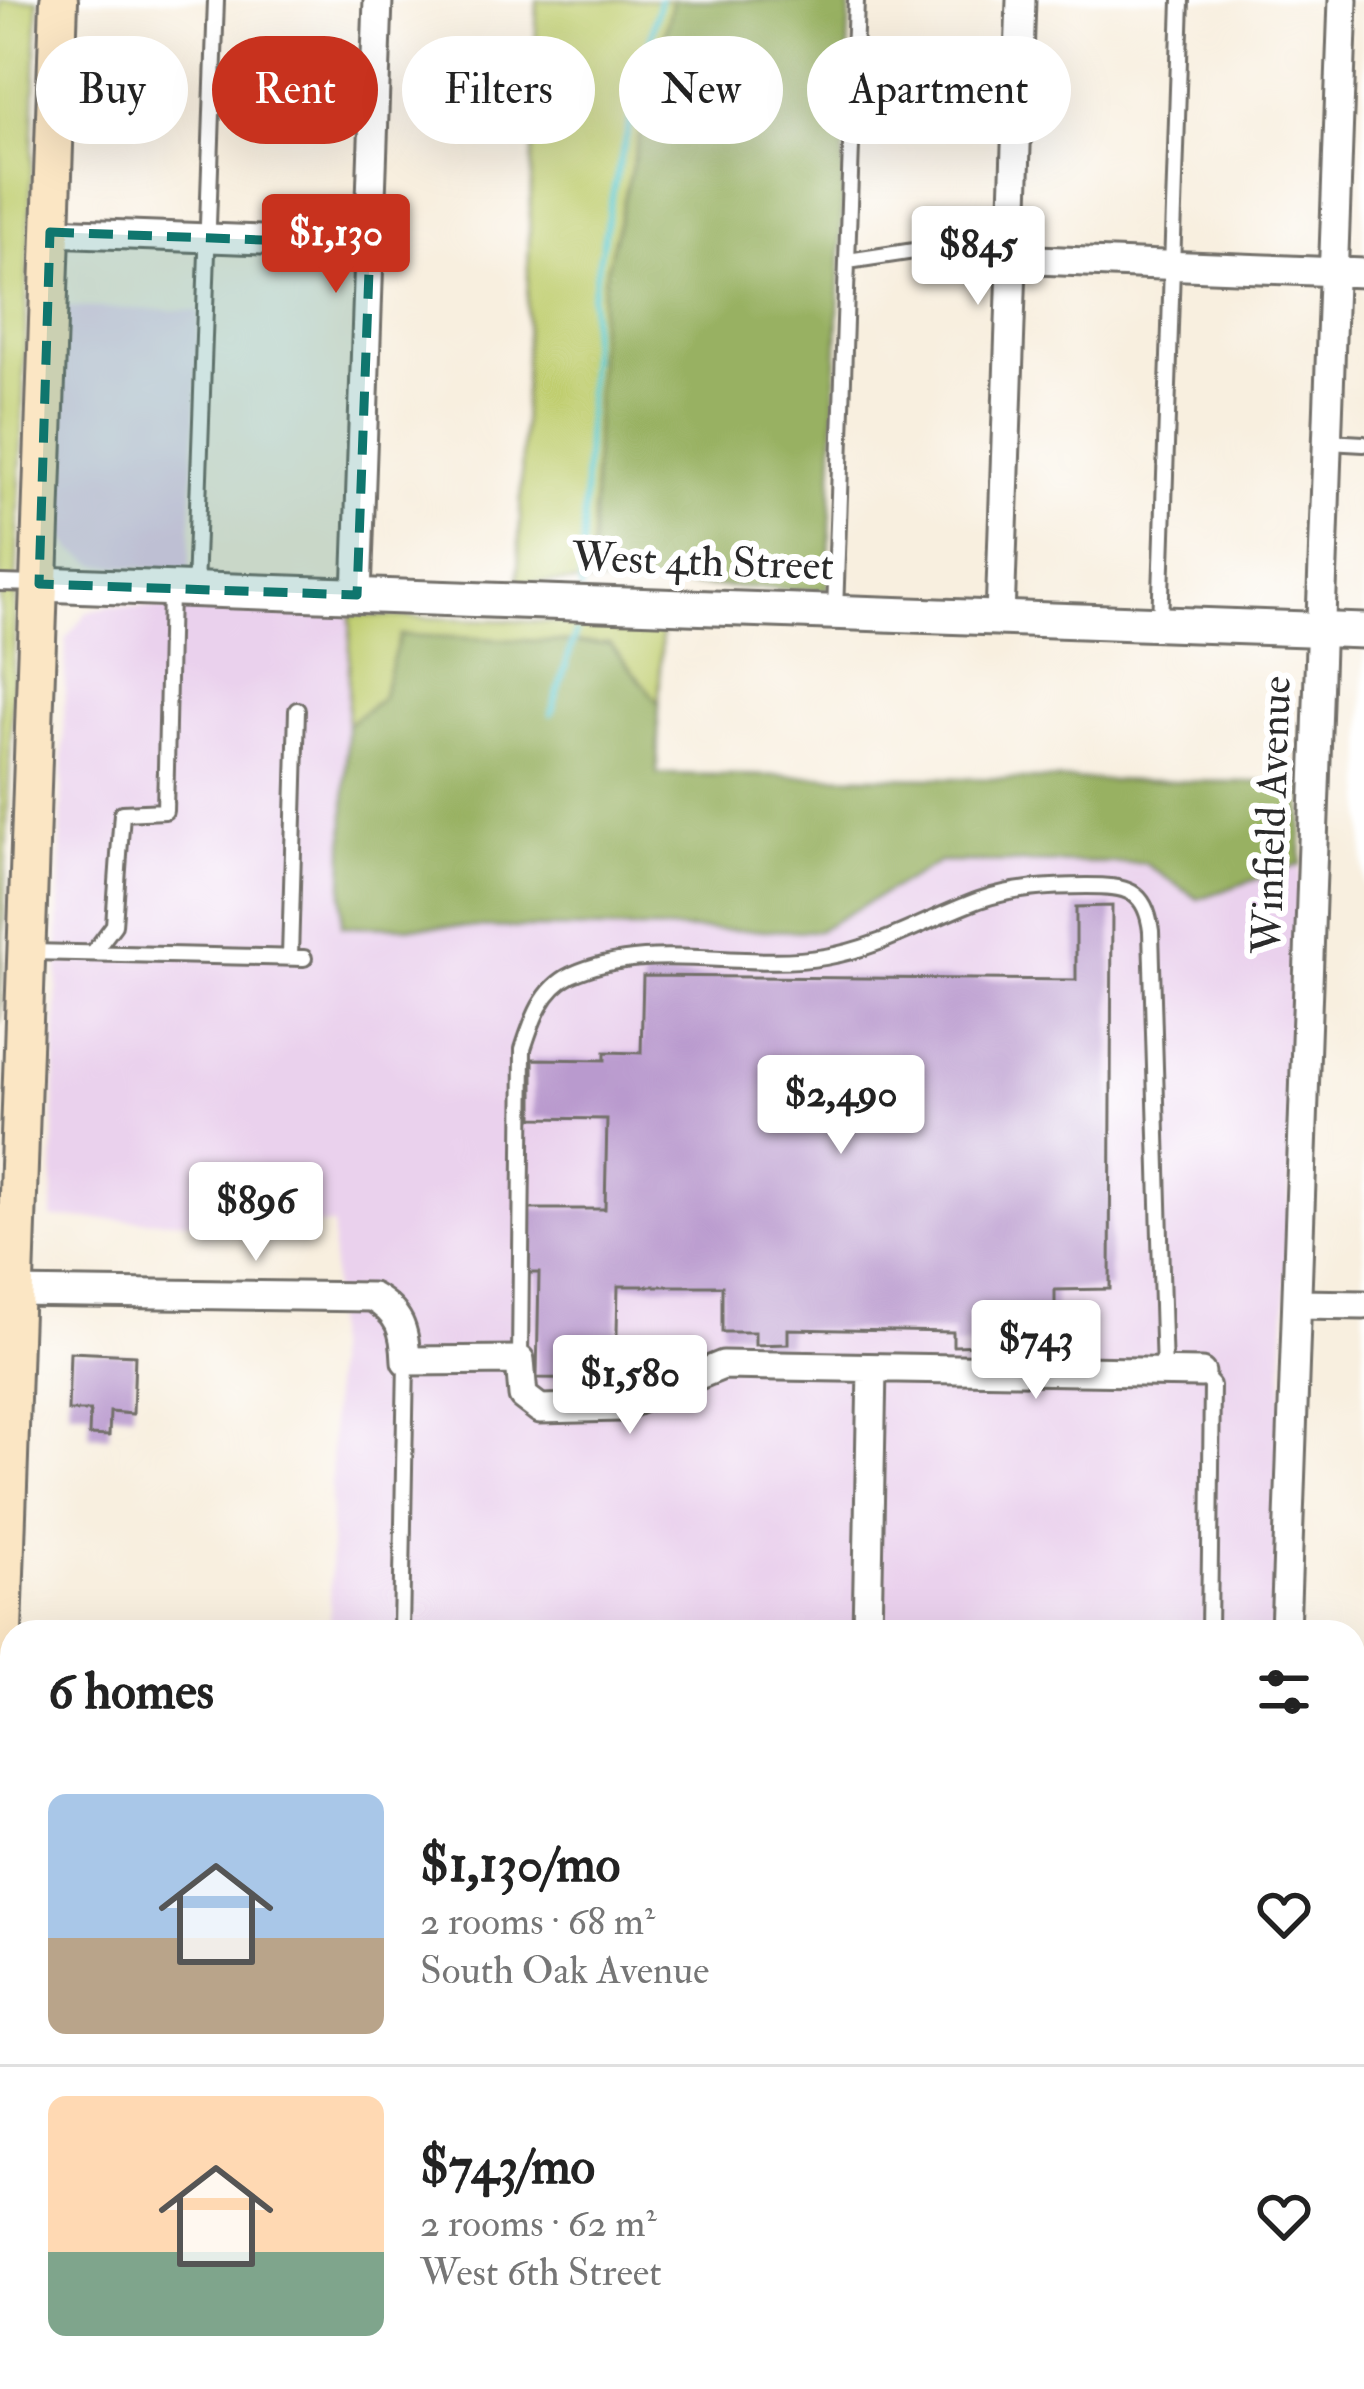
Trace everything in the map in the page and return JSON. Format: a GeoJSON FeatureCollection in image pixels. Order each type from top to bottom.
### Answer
{"type":"FeatureCollection","features":[{"type":"Feature","properties":{"kind":"main road"},"geometry":{"type":"LineString","coordinates":[[1,1620],[59,0]]}},
{"type":"Feature","properties":{"kind":"street"},"geometry":{"type":"LineString","coordinates":[[357,595],[378,0]]}},
{"type":"Feature","properties":{"kind":"street"},"geometry":{"type":"LineString","coordinates":[[1000,618],[1021,0]]}},
{"type":"Feature","properties":{"kind":"street","name":"Winfield Avenue"},"geometry":{"type":"LineString","coordinates":[[1285,1620],[1343,0]]}},
{"type":"Feature","properties":{"kind":"street"},"geometry":{"type":"LineString","coordinates":[[50,232],[370,244]]}},
{"type":"Feature","properties":{"kind":"street"},"geometry":{"type":"LineString","coordinates":[[1011,259],[1364,273]]}},
{"type":"Feature","properties":{"kind":"street","name":"West 4th Street"},"geometry":{"type":"LineString","coordinates":[[39,584],[1364,631]]}},
{"type":"Feature","properties":{"kind":"street"},"geometry":{"type":"LineString","coordinates":[[12,1292],[372,1297],[392,1309],[403,1325],[406,1361],[520,1360],[523,1396],[540,1409],[620,1407],[723,1365],[1201,1373]]}},
{"type":"Feature","properties":{"kind":"street"},"geometry":{"type":"LineString","coordinates":[[1297,1304],[1364,1305]]}},
{"type":"Feature","properties":{"kind":"street"},"geometry":{"type":"LineString","coordinates":[[867,1620],[872,1368]]}},
{"type":"Feature","properties":{"kind":"lane"},"geometry":{"type":"LineString","coordinates":[[93,953],[114,925],[122,814],[165,811],[210,238],[216,0]]}},
{"type":"Feature","properties":{"kind":"lane"},"geometry":{"type":"LineString","coordinates":[[835,612],[856,0]]}},
{"type":"Feature","properties":{"kind":"lane"},"geometry":{"type":"LineString","coordinates":[[1160,624],[1181,0]]}},
{"type":"Feature","properties":{"kind":"lane"},"geometry":{"type":"LineString","coordinates":[[848,261],[914,251],[1011,259]]}},
{"type":"Feature","properties":{"kind":"lane"},"geometry":{"type":"LineString","coordinates":[[1328,442],[1364,444]]}},
{"type":"Feature","properties":{"kind":"lane"},"geometry":{"type":"LineString","coordinates":[[0,583],[39,584]]}},
{"type":"Feature","properties":{"kind":"lane"},"geometry":{"type":"LineString","coordinates":[[25,952],[297,957],[297,710]]}},
{"type":"Feature","properties":{"kind":"lane"},"geometry":{"type":"LineString","coordinates":[[520,1360],[523,1049],[535,1011],[565,978],[611,959],[820,958],[863,949],[980,899],[1022,889],[1113,886],[1132,892],[1148,908],[1151,931],[1164,1372]]}},
{"type":"Feature","properties":{"kind":"lane"},"geometry":{"type":"LineString","coordinates":[[401,1620],[406,1361]]}},
{"type":"Feature","properties":{"kind":"lane"},"geometry":{"type":"LineString","coordinates":[[1201,1373],[1212,1385],[1209,1620]]}},
{"type":"Feature","properties":{"kind":"highlighted area"},"geometry":{"type":"Polygon","coordinates":[[[50,232],[370,244],[357,595],[39,584],[50,232]]]}},
{"type":"Feature","properties":{"kind":"shaded area"},"geometry":{"type":"Polygon","coordinates":[[[62,307],[199,311],[189,571],[98,565],[74,551],[58,529],[62,307]]]}},
{"type":"Feature","properties":{"kind":"shaded area"},"geometry":{"type":"Polygon","coordinates":[[[110,606],[351,615],[343,926],[816,931],[940,862],[1145,863],[1198,899],[1301,864],[1274,1620],[330,1620],[333,1225],[52,1218],[66,639],[87,612],[110,606]]]}},
{"type":"Feature","properties":{"kind":"green space"},"geometry":{"type":"Polygon","coordinates":[[[0,0],[38,0],[36,36],[0,1023],[0,0]]]}},
{"type":"Feature","properties":{"kind":"green space"},"geometry":{"type":"Polygon","coordinates":[[[537,0],[673,0],[664,36],[619,36],[619,144],[638,144],[605,277],[599,322],[591,583],[518,582],[532,144],[595,144],[595,36],[536,36],[537,0]]]}},
{"type":"Feature","properties":{"kind":"green space"},"geometry":{"type":"Polygon","coordinates":[[[673,0],[850,0],[849,36],[807,36],[807,144],[845,144],[828,590],[591,583],[599,322],[605,277],[638,144],[783,144],[783,36],[664,36],[673,0]]]}},
{"type":"Feature","properties":{"kind":"green space"},"geometry":{"type":"Polygon","coordinates":[[[351,615],[662,626],[659,703],[610,644],[400,636],[381,699],[347,725],[351,615]]]}},
{"type":"Feature","properties":{"kind":"green space"},"geometry":{"type":"Polygon","coordinates":[[[400,635],[610,644],[659,703],[657,774],[1303,783],[1301,864],[1198,899],[1144,863],[940,862],[817,931],[342,926],[347,725],[381,699],[400,635]]]}},
{"type":"Feature","properties":{"kind":"building"},"geometry":{"type":"Polygon","coordinates":[[[1112,906],[1110,1289],[1055,1290],[1055,1333],[993,1332],[992,1345],[953,1346],[953,1332],[788,1329],[788,1344],[755,1345],[755,1332],[722,1332],[722,1286],[618,1286],[616,1379],[537,1378],[539,1273],[527,1273],[527,1209],[605,1209],[607,1119],[533,1118],[533,1059],[605,1060],[605,1052],[641,1053],[643,976],[1076,980],[1076,907],[1112,906]]]}},
{"type":"Feature","properties":{"kind":"building"},"geometry":{"type":"Polygon","coordinates":[[[70,1352],[135,1355],[133,1414],[110,1412],[109,1436],[89,1435],[90,1411],[68,1411],[70,1352]]]}},
{"type":"Feature","properties":{"kind":"waterway"},"geometry":{"type":"LineString","coordinates":[[581,589],[592,296],[660,0]]}},
{"type":"Feature","properties":{"kind":"waterway"},"geometry":{"type":"LineString","coordinates":[[551,714],[576,632]]}}]}
